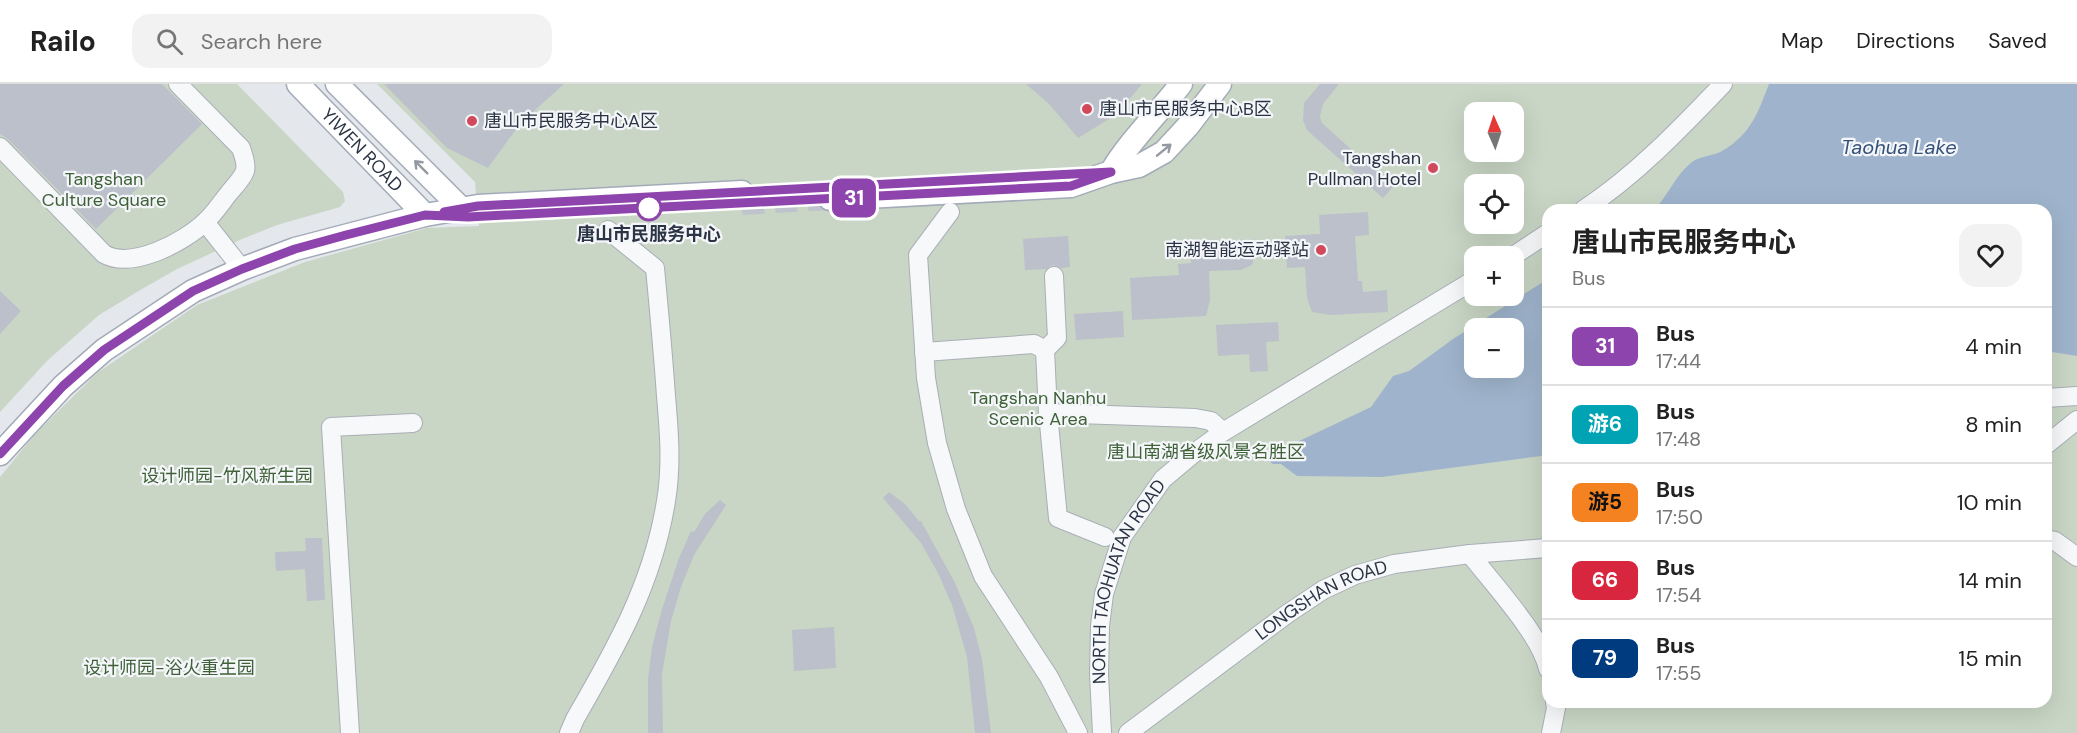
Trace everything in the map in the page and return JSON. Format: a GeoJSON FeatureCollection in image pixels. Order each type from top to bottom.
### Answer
{"type":"FeatureCollection","features":[{"type":"Feature","properties":{"kind":"main road","name":"YIWEN ROAD"},"geometry":{"type":"LineString","coordinates":[[298,84],[425,215]]}},
{"type":"Feature","properties":{"kind":"main road","name":"YIWEN ROAD"},"geometry":{"type":"LineString","coordinates":[[337,84],[462,209]]}},
{"type":"Feature","properties":{"kind":"main road"},"geometry":{"type":"LineString","coordinates":[[1111,172],[1122,154],[1182,84]]}},
{"type":"Feature","properties":{"kind":"main road"},"geometry":{"type":"LineString","coordinates":[[829,193],[1111,172],[1139,166],[1164,152],[1188,126],[1220,84]]}},
{"type":"Feature","properties":{"kind":"main road"},"geometry":{"type":"LineString","coordinates":[[0,454],[63,386],[104,350],[193,291],[295,249],[425,215],[478,206],[742,198],[468,217],[425,215]]}},
{"type":"Feature","properties":{"kind":"street"},"geometry":{"type":"LineString","coordinates":[[0,147],[104,254],[113,259],[127,260],[174,245],[205,222],[245,171],[241,148],[178,84]]}},
{"type":"Feature","properties":{"kind":"street"},"geometry":{"type":"LineString","coordinates":[[1604,203],[1723,84]]}},
{"type":"Feature","properties":{"kind":"street"},"geometry":{"type":"LineString","coordinates":[[950,212],[918,255],[924,352],[937,443],[945,475],[968,542],[983,576],[1049,677],[1078,733]]}},
{"type":"Feature","properties":{"kind":"street"},"geometry":{"type":"LineString","coordinates":[[205,222],[242,269]]}},
{"type":"Feature","properties":{"kind":"street"},"geometry":{"type":"LineString","coordinates":[[569,733],[622,637],[646,580],[659,535],[668,476],[669,436],[655,268],[608,230]]}},
{"type":"Feature","properties":{"kind":"street"},"geometry":{"type":"LineString","coordinates":[[1524,249],[1542,237]]}},
{"type":"Feature","properties":{"kind":"street"},"geometry":{"type":"LineString","coordinates":[[1054,276],[1057,338],[1045,350],[1048,413],[1058,518],[1105,537]]}},
{"type":"Feature","properties":{"kind":"street","name":"NORTH TAOHUATAN ROAD"},"geometry":{"type":"LineString","coordinates":[[1102,733],[1100,626],[1104,594],[1122,537],[1164,479],[1223,432],[1464,286]]}},
{"type":"Feature","properties":{"kind":"street"},"geometry":{"type":"LineString","coordinates":[[924,352],[1034,344],[1045,350]]}},
{"type":"Feature","properties":{"kind":"street"},"geometry":{"type":"LineString","coordinates":[[2052,398],[2077,396]]}},
{"type":"Feature","properties":{"kind":"street"},"geometry":{"type":"LineString","coordinates":[[1048,413],[1195,418],[1210,421],[1223,432]]}},
{"type":"Feature","properties":{"kind":"street"},"geometry":{"type":"LineString","coordinates":[[2052,440],[2077,420]]}},
{"type":"Feature","properties":{"kind":"street"},"geometry":{"type":"LineString","coordinates":[[350,733],[331,427],[413,423]]}},
{"type":"Feature","properties":{"kind":"street"},"geometry":{"type":"LineString","coordinates":[[2052,540],[2077,556]]}},
{"type":"Feature","properties":{"kind":"street","name":"LONGSHAN ROAD"},"geometry":{"type":"LineString","coordinates":[[1128,733],[1287,614],[1323,591],[1355,575],[1394,564],[1470,554],[1542,548]]}},
{"type":"Feature","properties":{"kind":"street"},"geometry":{"type":"LineString","coordinates":[[1470,554],[1520,616],[1542,653]]}},
{"type":"Feature","properties":{"kind":"street"},"geometry":{"type":"LineString","coordinates":[[1551,733],[1556,708]]}},
{"type":"Feature","properties":{"kind":"green space","name":"Tangshan Culture Square"},"geometry":{"type":"Polygon","coordinates":[[[0,84],[237,84],[343,192],[345,201],[340,207],[277,225],[177,269],[99,315],[48,360],[0,412],[0,84]]]}},
{"type":"Feature","properties":{"kind":"green space","name":"Tangshan Nanhu Scenic Area"},"geometry":{"type":"Polygon","coordinates":[[[377,84],[2077,84],[2077,733],[0,733],[0,477],[35,434],[97,373],[197,305],[305,262],[427,228],[479,226],[475,182],[377,84]]]}},
{"type":"Feature","properties":{"kind":"water","name":"Taohua Lake"},"geometry":{"type":"Polygon","coordinates":[[[1769,84],[2077,84],[2077,356],[2052,352],[2052,204],[1659,204],[1686,167],[1699,158],[1715,154],[1732,145],[1740,138],[1757,114],[1769,84]]]}},
{"type":"Feature","properties":{"kind":"water"},"geometry":{"type":"Polygon","coordinates":[[[1542,283],[1542,456],[1382,477],[1297,476],[1281,464],[1273,464],[1269,461],[1276,452],[1371,407],[1393,376],[1409,371],[1464,332],[1464,378],[1524,378],[1524,318],[1486,318],[1505,306],[1524,306],[1524,294],[1542,283]]]}},
{"type":"Feature","properties":{"kind":"building"},"geometry":{"type":"Polygon","coordinates":[[[0,84],[162,84],[202,124],[96,229],[8,139],[0,134],[0,84]]]}},
{"type":"Feature","properties":{"kind":"building","name":"唐山市民服务中心A区"},"geometry":{"type":"Polygon","coordinates":[[[384,84],[564,84],[514,132],[488,168],[447,148],[384,84]]]}},
{"type":"Feature","properties":{"kind":"building","name":"唐山市民服务中心B区"},"geometry":{"type":"Polygon","coordinates":[[[1026,84],[1142,84],[1117,114],[1078,138],[1049,104],[1026,84]]]}},
{"type":"Feature","properties":{"kind":"building"},"geometry":{"type":"Polygon","coordinates":[[[1320,84],[1339,84],[1323,104],[1320,117],[1322,123],[1393,187],[1383,198],[1307,130],[1303,120],[1304,103],[1320,84]]]}},
{"type":"Feature","properties":{"kind":"building","name":"南湖智能运动驿站"},"geometry":{"type":"Polygon","coordinates":[[[1368,212],[1369,235],[1355,236],[1358,281],[1362,281],[1363,292],[1387,290],[1388,312],[1331,315],[1312,312],[1307,298],[1305,267],[1287,268],[1285,236],[1320,234],[1319,215],[1368,212]]]}},
{"type":"Feature","properties":{"kind":"building"},"geometry":{"type":"Polygon","coordinates":[[[1068,236],[1070,267],[1061,268],[1053,265],[1046,269],[1025,270],[1023,239],[1068,236]]]}},
{"type":"Feature","properties":{"kind":"building"},"geometry":{"type":"Polygon","coordinates":[[[1254,239],[1255,256],[1252,265],[1241,270],[1209,271],[1210,300],[1206,316],[1132,320],[1130,278],[1179,275],[1178,264],[1191,263],[1190,243],[1254,239]]]}},
{"type":"Feature","properties":{"kind":"building"},"geometry":{"type":"Polygon","coordinates":[[[0,291],[21,311],[0,334],[0,291]]]}},
{"type":"Feature","properties":{"kind":"building"},"geometry":{"type":"Polygon","coordinates":[[[1123,311],[1124,337],[1076,340],[1074,314],[1123,311]]]}},
{"type":"Feature","properties":{"kind":"building"},"geometry":{"type":"Polygon","coordinates":[[[1278,322],[1279,341],[1266,342],[1268,371],[1250,372],[1249,354],[1218,356],[1216,325],[1278,322]]]}},
{"type":"Feature","properties":{"kind":"building"},"geometry":{"type":"Polygon","coordinates":[[[889,492],[905,504],[921,521],[954,581],[974,628],[982,659],[991,733],[975,733],[967,657],[952,605],[921,543],[883,498],[889,492]]]}},
{"type":"Feature","properties":{"kind":"building"},"geometry":{"type":"Polygon","coordinates":[[[720,500],[726,505],[694,555],[671,621],[662,674],[663,733],[648,733],[648,679],[652,647],[662,609],[679,558],[691,531],[694,532],[705,514],[720,500]]]}},
{"type":"Feature","properties":{"kind":"building"},"geometry":{"type":"Polygon","coordinates":[[[305,538],[322,538],[325,600],[307,601],[305,569],[276,571],[275,552],[306,551],[305,538]]]}},
{"type":"Feature","properties":{"kind":"building"},"geometry":{"type":"Polygon","coordinates":[[[834,627],[836,668],[794,671],[792,630],[834,627]]]}},
{"type":"Feature","properties":{"kind":"tunnel"},"geometry":{"type":"LineString","coordinates":[[742,204],[830,199]]}},
{"type":"Feature","properties":{"kind":"bus line","name":"31"},"geometry":{"type":"LineString","coordinates":[[0,454],[4,447],[63,386],[104,350],[193,291],[295,249],[363,230],[425,215],[468,217],[1071,186],[1111,172],[478,206],[444,212]]}},
{"type":"Feature","properties":{"kind":"place","name":"唐山市民服务中心B区"},"geometry":{"type":"Point","coordinates":[1087,109]}},
{"type":"Feature","properties":{"kind":"place","name":"唐山市民服务中心A区"},"geometry":{"type":"Point","coordinates":[472,121]}},
{"type":"Feature","properties":{"kind":"place","name":"Tangshan Pullman Hotel"},"geometry":{"type":"Point","coordinates":[1433,168]}},
{"type":"Feature","properties":{"kind":"place","name":"唐山市民服务中心"},"geometry":{"type":"Point","coordinates":[649,208]}},
{"type":"Feature","properties":{"kind":"place","name":"南湖智能运动驿站"},"geometry":{"type":"Point","coordinates":[1321,250]}},
{"type":"Feature","properties":{"kind":"park label","name":"唐山南湖省级风景名胜区"},"geometry":{"type":"Point","coordinates":[1206,452]}},
{"type":"Feature","properties":{"kind":"park label","name":"设计师园-竹风新生园"},"geometry":{"type":"Point","coordinates":[227,476]}},
{"type":"Feature","properties":{"kind":"park label","name":"设计师园-浴火重生园"},"geometry":{"type":"Point","coordinates":[169,668]}}]}
